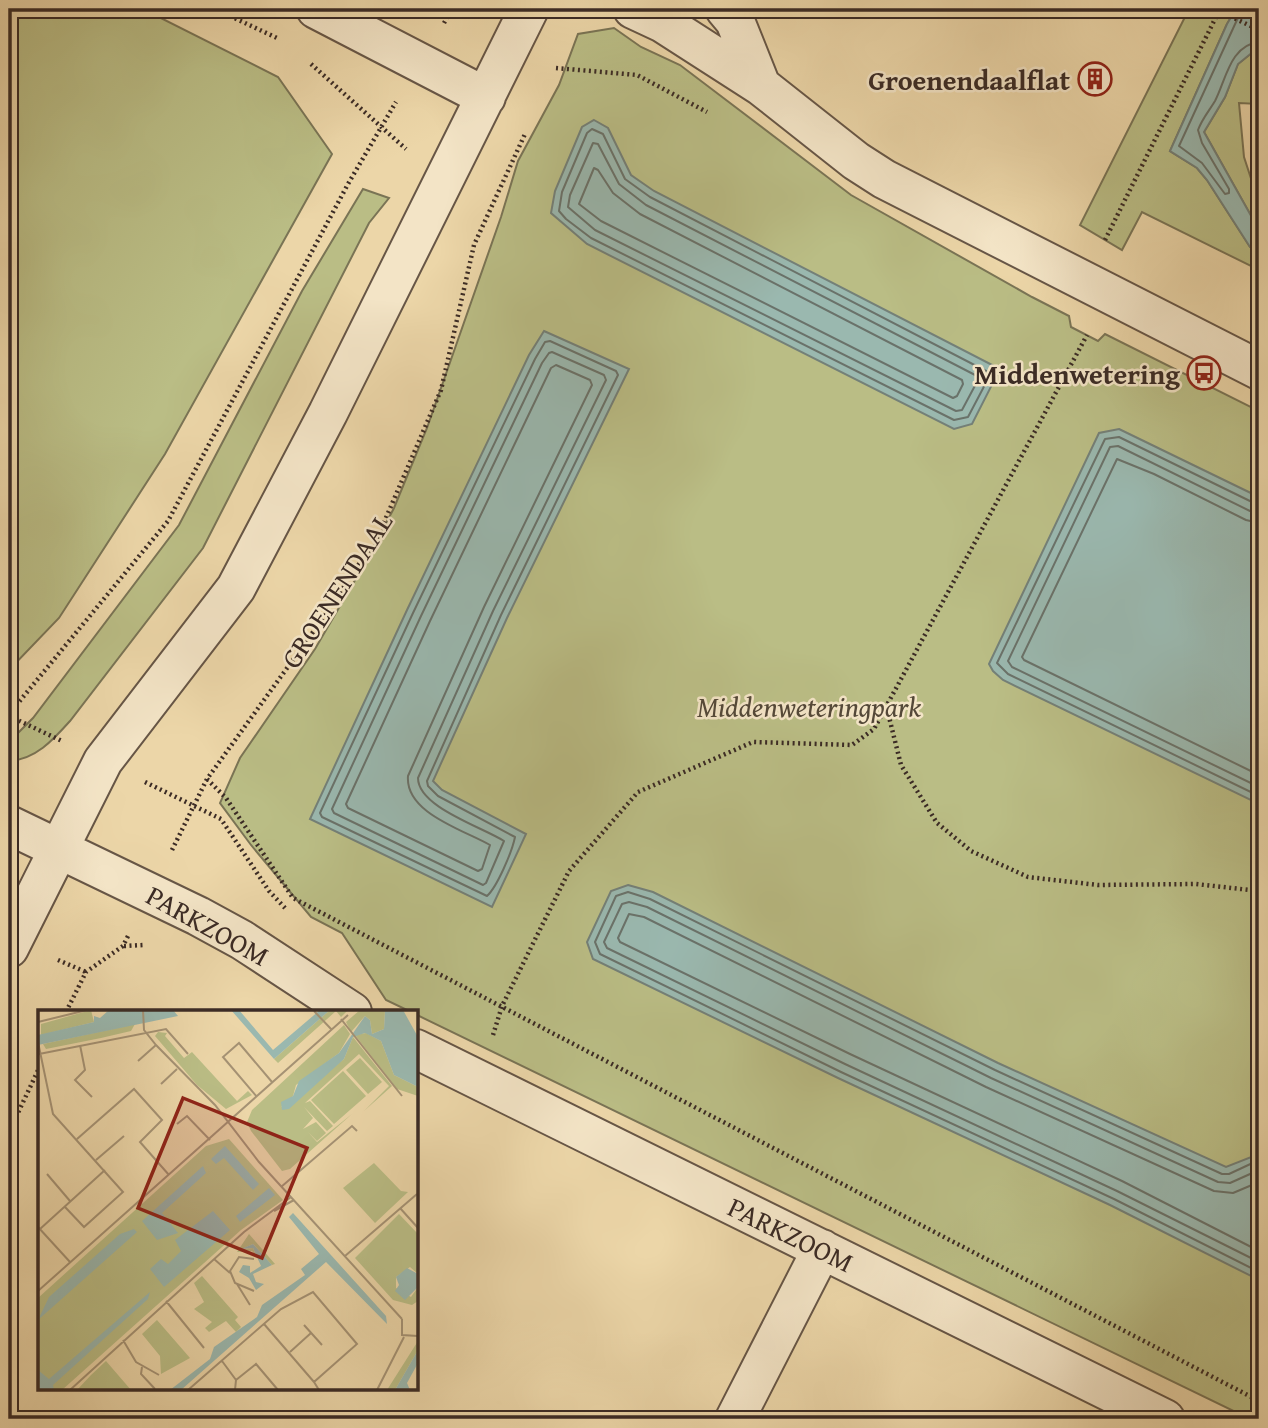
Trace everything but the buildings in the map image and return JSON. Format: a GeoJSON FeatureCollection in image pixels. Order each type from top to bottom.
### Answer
{"type":"FeatureCollection","features":[{"type":"Feature","properties":{"kind":"street"},"geometry":{"type":"LineString","coordinates":[[316,9],[486,97]]}},
{"type":"Feature","properties":{"kind":"street"},"geometry":{"type":"LineString","coordinates":[[9,948],[103,761],[236,587],[328,413],[529,9]]}},
{"type":"Feature","properties":{"kind":"street"},"geometry":{"type":"LineString","coordinates":[[633,9],[663,23],[761,86],[875,174],[1259,370]]}},
{"type":"Feature","properties":{"kind":"street"},"geometry":{"type":"LineString","coordinates":[[725,9],[735,21],[761,86]]}},
{"type":"Feature","properties":{"kind":"street","name":"PARKZOOM"},"geometry":{"type":"LineString","coordinates":[[9,825],[242,940],[304,998],[345,1010]]}},
{"type":"Feature","properties":{"kind":"street","name":"PARKZOOM"},"geometry":{"type":"LineString","coordinates":[[418,1050],[1165,1419]]}},
{"type":"Feature","properties":{"kind":"street"},"geometry":{"type":"LineString","coordinates":[[735,1419],[822,1249]]}},
{"type":"Feature","properties":{"kind":"path"},"geometry":{"type":"LineString","coordinates":[[215,9],[277,38]]}},
{"type":"Feature","properties":{"kind":"path"},"geometry":{"type":"LineString","coordinates":[[1084,283],[1218,9],[1259,30]]}},
{"type":"Feature","properties":{"kind":"path"},"geometry":{"type":"LineString","coordinates":[[556,68],[559,57]]}},
{"type":"Feature","properties":{"kind":"path"},"geometry":{"type":"LineString","coordinates":[[9,714],[168,521],[381,127],[309,61]]}},
{"type":"Feature","properties":{"kind":"path","name":"GROENENDAAL"},"geometry":{"type":"LineString","coordinates":[[67,1010],[86,972],[123,946],[207,779],[321,621],[379,534],[440,390],[474,245],[527,128]]}},
{"type":"Feature","properties":{"kind":"path"},"geometry":{"type":"LineString","coordinates":[[502,1006],[569,871],[638,792],[753,742],[852,745],[874,729],[1080,349]]}},
{"type":"Feature","properties":{"kind":"path"},"geometry":{"type":"LineString","coordinates":[[887,707],[901,765],[937,823],[971,851],[1028,877],[1098,885],[1196,884],[1259,891]]}},
{"type":"Feature","properties":{"kind":"path"},"geometry":{"type":"LineString","coordinates":[[207,779],[226,798],[293,898],[1259,1401]]}},
{"type":"Feature","properties":{"kind":"path","name":"PARKZOOM"},"geometry":{"type":"LineString","coordinates":[[194,806],[221,819],[269,891],[288,912]]}},
{"type":"Feature","properties":{"kind":"path"},"geometry":{"type":"LineString","coordinates":[[9,1132],[38,1070]]}},
{"type":"Feature","properties":{"kind":"green space"},"geometry":{"type":"Polygon","coordinates":[[[9,9],[143,9],[278,77],[332,154],[165,454],[59,618],[9,670],[9,9]]]}},
{"type":"Feature","properties":{"kind":"green space"},"geometry":{"type":"Polygon","coordinates":[[[1189,9],[1236,9],[1170,151],[1197,168],[1207,180],[1250,247],[1259,250],[1259,270],[1142,212],[1122,250],[1080,225],[1189,9]]]}},
{"type":"Feature","properties":{"kind":"green space","name":"Middenweteringpark"},"geometry":{"type":"Polygon","coordinates":[[[614,28],[641,47],[680,65],[851,195],[1069,316],[1071,327],[1098,341],[1105,334],[1259,411],[1259,1419],[1250,1419],[418,1015],[418,1010],[407,1010],[386,1000],[342,933],[311,917],[220,803],[240,758],[315,649],[394,508],[427,428],[518,161],[559,85],[578,34],[614,28]]]}},
{"type":"Feature","properties":{"kind":"green space"},"geometry":{"type":"Polygon","coordinates":[[[1259,47],[1259,104],[1239,103],[1244,157],[1259,203],[1259,230],[1204,132],[1225,97],[1238,64],[1259,47]]]}},
{"type":"Feature","properties":{"kind":"green space"},"geometry":{"type":"Polygon","coordinates":[[[363,189],[389,198],[369,223],[203,548],[64,728],[35,753],[9,761],[9,742],[33,718],[179,525],[302,291],[363,189]]]}},
{"type":"Feature","properties":{"kind":"water"},"geometry":{"type":"Polygon","coordinates":[[[1236,9],[1259,9],[1259,47],[1238,64],[1225,97],[1204,132],[1259,230],[1259,250],[1250,247],[1197,168],[1170,151],[1236,9]]]}},
{"type":"Feature","properties":{"kind":"water"},"geometry":{"type":"Polygon","coordinates":[[[594,120],[608,128],[631,175],[654,191],[1000,369],[972,424],[954,429],[587,244],[551,213],[555,191],[582,127],[594,120]]]}},
{"type":"Feature","properties":{"kind":"water"},"geometry":{"type":"Polygon","coordinates":[[[544,331],[629,369],[507,618],[433,781],[442,790],[526,834],[492,907],[310,819],[529,355],[544,331]]]}},
{"type":"Feature","properties":{"kind":"water"},"geometry":{"type":"Polygon","coordinates":[[[1119,429],[1259,497],[1259,804],[1003,680],[989,664],[1099,433],[1119,429]]]}},
{"type":"Feature","properties":{"kind":"water"},"geometry":{"type":"Polygon","coordinates":[[[628,885],[653,892],[998,1063],[1226,1167],[1254,1156],[1259,1145],[1259,1280],[1110,1205],[838,1078],[593,959],[587,942],[611,891],[628,885]]]}},
{"type":"Feature","properties":{"kind":"place","name":"Groenendaalflat"},"geometry":{"type":"Point","coordinates":[1095,79]}},
{"type":"Feature","properties":{"kind":"place","name":"Middenwetering"},"geometry":{"type":"Point","coordinates":[1204,373]}}]}
